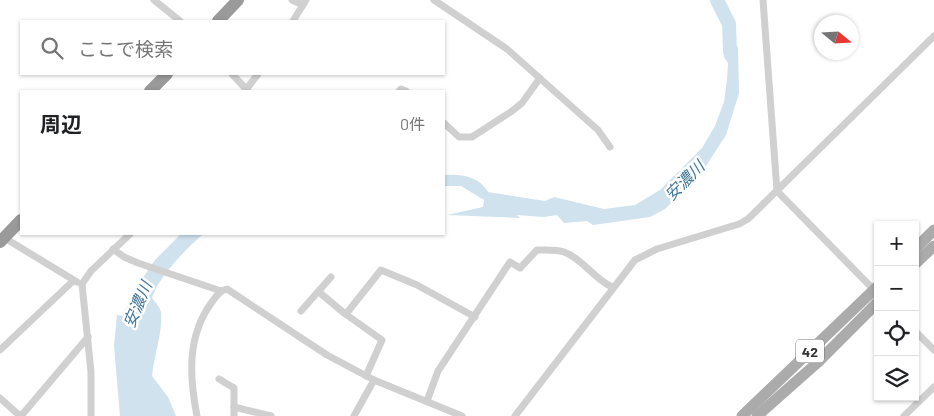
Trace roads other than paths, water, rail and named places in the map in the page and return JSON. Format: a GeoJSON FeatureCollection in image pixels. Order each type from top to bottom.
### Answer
{"type":"FeatureCollection","features":[{"type":"Feature","properties":{"kind":"highway"},"geometry":{"type":"LineString","coordinates":[[219,20],[238,0]]}},
{"type":"Feature","properties":{"kind":"highway"},"geometry":{"type":"LineString","coordinates":[[151,90],[166,75]]}},
{"type":"Feature","properties":{"kind":"highway"},"geometry":{"type":"LineString","coordinates":[[1,238],[20,221]]}},
{"type":"Feature","properties":{"kind":"main road"},"geometry":{"type":"LineString","coordinates":[[919,245],[934,230]]}},
{"type":"Feature","properties":{"kind":"main road"},"geometry":{"type":"LineString","coordinates":[[919,260],[934,246]]}},
{"type":"Feature","properties":{"kind":"main road","name":"42"},"geometry":{"type":"LineString","coordinates":[[742,416],[874,292]]}},
{"type":"Feature","properties":{"kind":"main road","name":"42"},"geometry":{"type":"LineString","coordinates":[[757,416],[817,362],[874,306]]}},
{"type":"Feature","properties":{"kind":"street"},"geometry":{"type":"LineString","coordinates":[[154,0],[179,20]]}},
{"type":"Feature","properties":{"kind":"street"},"geometry":{"type":"LineString","coordinates":[[292,0],[305,2],[294,20]]}},
{"type":"Feature","properties":{"kind":"street"},"geometry":{"type":"LineString","coordinates":[[434,0],[507,49],[601,133],[610,148]]}},
{"type":"Feature","properties":{"kind":"street"},"geometry":{"type":"LineString","coordinates":[[763,0],[778,191],[874,288]]}},
{"type":"Feature","properties":{"kind":"street"},"geometry":{"type":"LineString","coordinates":[[515,416],[612,287],[638,257],[738,224],[753,215],[934,36]]}},
{"type":"Feature","properties":{"kind":"street"},"geometry":{"type":"LineString","coordinates":[[233,75],[246,90],[257,75]]}},
{"type":"Feature","properties":{"kind":"street"},"geometry":{"type":"LineString","coordinates":[[445,124],[459,137],[472,138],[522,103],[540,78]]}},
{"type":"Feature","properties":{"kind":"street"},"geometry":{"type":"LineString","coordinates":[[90,416],[91,372],[82,284],[113,249],[129,235]]}},
{"type":"Feature","properties":{"kind":"street"},"geometry":{"type":"LineString","coordinates":[[1,238],[16,243],[73,281],[82,284]]}},
{"type":"Feature","properties":{"kind":"street"},"geometry":{"type":"LineString","coordinates":[[113,249],[124,257],[138,263],[221,291]]}},
{"type":"Feature","properties":{"kind":"street"},"geometry":{"type":"LineString","coordinates":[[427,401],[438,371],[510,262],[520,268],[537,250],[566,252],[603,283],[612,287]]}},
{"type":"Feature","properties":{"kind":"street"},"geometry":{"type":"LineString","coordinates":[[346,314],[381,270],[417,285],[475,317]]}},
{"type":"Feature","properties":{"kind":"street"},"geometry":{"type":"LineString","coordinates":[[301,312],[331,276]]}},
{"type":"Feature","properties":{"kind":"street"},"geometry":{"type":"LineString","coordinates":[[0,350],[73,281]]}},
{"type":"Feature","properties":{"kind":"street"},"geometry":{"type":"LineString","coordinates":[[197,416],[190,377],[191,351],[202,316],[221,291],[227,289],[306,343],[366,376],[462,416]]}},
{"type":"Feature","properties":{"kind":"street"},"geometry":{"type":"LineString","coordinates":[[319,292],[382,340],[366,376]]}},
{"type":"Feature","properties":{"kind":"street"},"geometry":{"type":"LineString","coordinates":[[919,335],[934,350]]}},
{"type":"Feature","properties":{"kind":"street"},"geometry":{"type":"LineString","coordinates":[[0,398],[21,416],[88,336]]}},
{"type":"Feature","properties":{"kind":"street"},"geometry":{"type":"LineString","coordinates":[[219,380],[234,388],[234,416]]}},
{"type":"Feature","properties":{"kind":"street"},"geometry":{"type":"LineString","coordinates":[[354,416],[374,380]]}},
{"type":"Feature","properties":{"kind":"street"},"geometry":{"type":"LineString","coordinates":[[904,416],[934,387]]}},
{"type":"Feature","properties":{"kind":"street"},"geometry":{"type":"LineString","coordinates":[[234,407],[271,416]]}},
{"type":"Feature","properties":{"kind":"water"},"geometry":{"type":"Polygon","coordinates":[[[731,28],[733,44],[738,47],[739,93],[726,135],[702,172],[665,209],[650,217],[593,225],[587,221],[564,223],[557,215],[544,217],[517,215],[520,218],[447,215],[483,207],[484,200],[461,186],[445,186],[445,175],[457,175],[475,179],[488,192],[545,201],[554,197],[604,209],[635,205],[660,190],[702,148],[715,126],[724,102],[728,63],[724,57],[731,28]]]}},
{"type":"Feature","properties":{"kind":"water"},"geometry":{"type":"Polygon","coordinates":[[[180,235],[202,235],[167,272],[152,298],[161,312],[161,320],[160,336],[152,376],[168,397],[176,416],[120,416],[114,346],[117,315],[123,316],[134,291],[155,260],[180,235]]]}},
{"type":"Feature","properties":{"kind":"waterway","name":"安濃川"},"geometry":{"type":"LineString","coordinates":[[717,0],[729,24],[730,52]]}}]}
